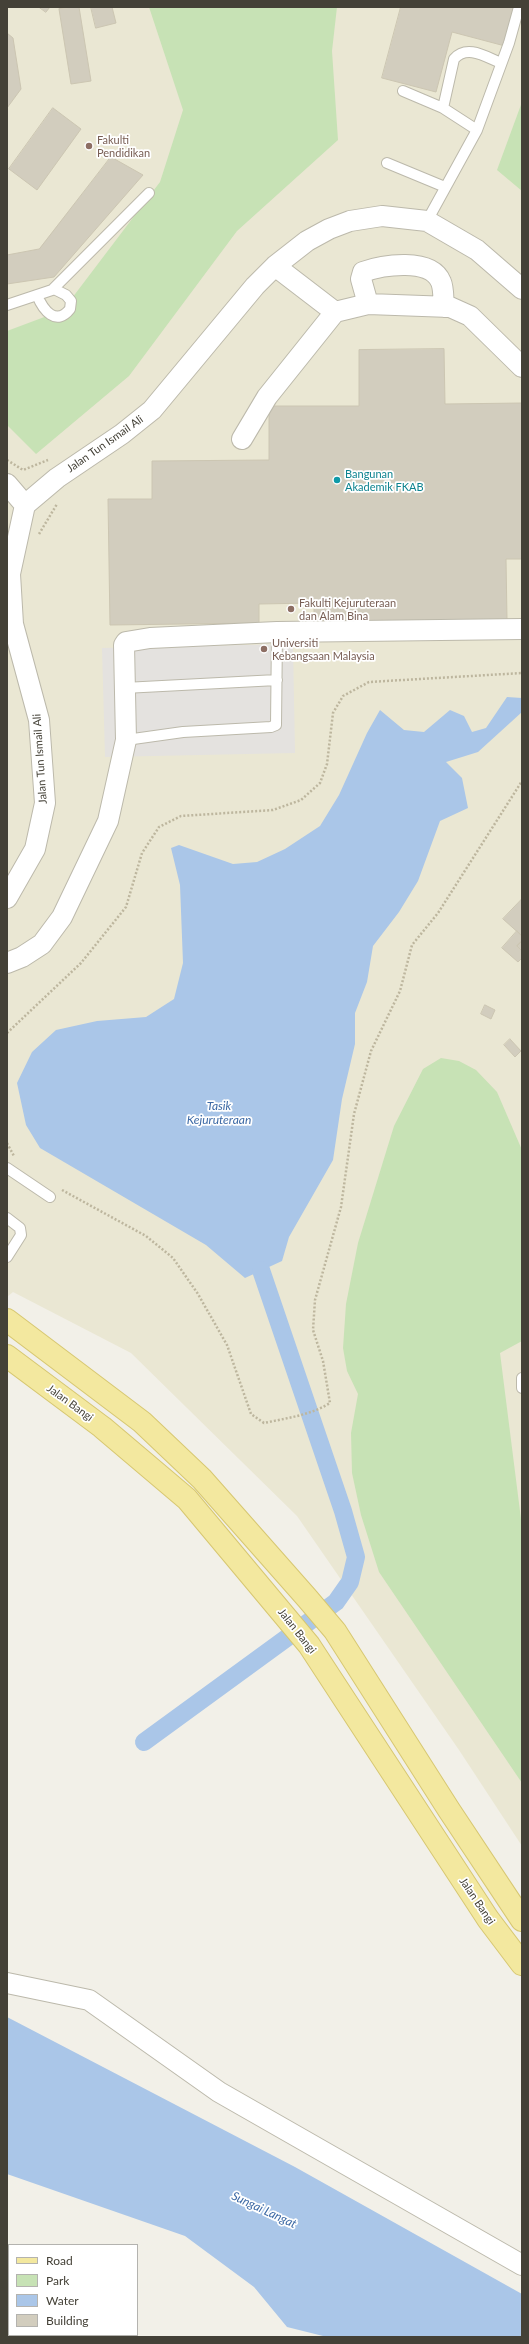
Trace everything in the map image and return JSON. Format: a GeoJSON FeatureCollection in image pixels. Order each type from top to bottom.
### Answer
{"type":"FeatureCollection","features":[{"type":"Feature","properties":{"kind":"main road"},"geometry":{"type":"LineString","coordinates":[[7,1320],[142,1422],[202,1479],[308,1598],[335,1631],[449,1810],[522,1920]]}},
{"type":"Feature","properties":{"kind":"main road","name":"Jalan Bangi"},"geometry":{"type":"LineString","coordinates":[[7,1356],[102,1426],[187,1499],[287,1616],[309,1645],[488,1919],[522,1964]]}},
{"type":"Feature","properties":{"kind":"street","name":"Jalan Tun Ismail Ali"},"geometry":{"type":"LineString","coordinates":[[7,898],[35,849],[45,803],[39,720],[13,624],[10,574],[25,505],[68,470],[122,434],[152,410],[255,286],[275,266],[307,241],[350,221],[382,216],[427,221],[477,250],[522,289]]}},
{"type":"Feature","properties":{"kind":"street"},"geometry":{"type":"LineString","coordinates":[[368,304],[361,279],[363,272],[377,267],[418,265],[433,272],[441,282],[444,307]]}},
{"type":"Feature","properties":{"kind":"street"},"geometry":{"type":"LineString","coordinates":[[275,266],[335,312]]}},
{"type":"Feature","properties":{"kind":"street"},"geometry":{"type":"LineString","coordinates":[[242,439],[268,397],[335,312],[368,304],[450,307],[470,316],[522,367]]}},
{"type":"Feature","properties":{"kind":"street"},"geometry":{"type":"LineString","coordinates":[[7,484],[25,505]]}},
{"type":"Feature","properties":{"kind":"street"},"geometry":{"type":"LineString","coordinates":[[7,963],[22,957],[42,944],[62,917],[108,821],[126,740],[124,645],[132,640],[150,638],[277,632],[522,629]]}},
{"type":"Feature","properties":{"kind":"street"},"geometry":{"type":"LineString","coordinates":[[7,1983],[89,2000],[219,2092],[522,2265]]}},
{"type":"Feature","properties":{"kind":"lane"},"geometry":{"type":"LineString","coordinates":[[427,221],[477,130],[519,7]]}},
{"type":"Feature","properties":{"kind":"lane"},"geometry":{"type":"LineString","coordinates":[[443,108],[454,59],[459,54],[471,51],[501,62]]}},
{"type":"Feature","properties":{"kind":"lane"},"geometry":{"type":"LineString","coordinates":[[403,91],[443,108],[477,130]]}},
{"type":"Feature","properties":{"kind":"lane"},"geometry":{"type":"LineString","coordinates":[[387,164],[445,187]]}},
{"type":"Feature","properties":{"kind":"lane"},"geometry":{"type":"LineString","coordinates":[[7,305],[54,288],[149,193]]}},
{"type":"Feature","properties":{"kind":"lane"},"geometry":{"type":"LineString","coordinates":[[37,295],[46,312],[52,316],[63,316],[70,309],[71,300],[66,295],[54,288]]}},
{"type":"Feature","properties":{"kind":"lane"},"geometry":{"type":"LineString","coordinates":[[126,740],[183,732],[271,727],[276,725],[277,632]]}},
{"type":"Feature","properties":{"kind":"lane"},"geometry":{"type":"LineString","coordinates":[[124,688],[277,680]]}},
{"type":"Feature","properties":{"kind":"lane"},"geometry":{"type":"LineString","coordinates":[[7,1168],[50,1198]]}},
{"type":"Feature","properties":{"kind":"lane"},"geometry":{"type":"LineString","coordinates":[[7,1218],[20,1228],[21,1235],[7,1257]]}},
{"type":"Feature","properties":{"kind":"lane"},"geometry":{"type":"LineString","coordinates":[[522,1378],[522,1388]]}},
{"type":"Feature","properties":{"kind":"path"},"geometry":{"type":"LineString","coordinates":[[38,535],[52,510],[61,500]]}},
{"type":"Feature","properties":{"kind":"path"},"geometry":{"type":"LineString","coordinates":[[7,1033],[81,963],[126,908],[142,853],[159,827],[181,816],[273,810],[301,800],[320,783],[327,764],[333,713],[343,696],[369,682],[522,672]]}},
{"type":"Feature","properties":{"kind":"path"},"geometry":{"type":"LineString","coordinates":[[61,1190],[146,1236],[173,1258],[198,1294],[228,1345],[251,1414],[264,1422],[295,1417],[322,1408],[330,1403],[323,1360],[313,1330],[315,1300],[341,1207],[354,1114],[371,1051],[400,991],[412,945],[438,913],[522,781]]}},
{"type":"Feature","properties":{"kind":"path"},"geometry":{"type":"LineString","coordinates":[[7,1142],[14,1156],[19,1160]]}},
{"type":"Feature","properties":{"kind":"shaded area","name":"Universiti Kebangsaan Malaysia"},"geometry":{"type":"Polygon","coordinates":[[[7,7],[522,7],[522,1846],[459,1750],[297,1516],[131,1353],[13,1292],[7,1297],[7,7]]]}},
{"type":"Feature","properties":{"kind":"shaded area"},"geometry":{"type":"Polygon","coordinates":[[[293,644],[295,753],[105,757],[102,648],[293,644]]]}},
{"type":"Feature","properties":{"kind":"green space"},"geometry":{"type":"Polygon","coordinates":[[[149,7],[337,7],[332,51],[338,140],[237,231],[129,376],[36,454],[7,425],[7,331],[63,310],[160,182],[183,110],[149,7]]]}},
{"type":"Feature","properties":{"kind":"green space"},"geometry":{"type":"Polygon","coordinates":[[[522,102],[522,191],[497,170],[522,102]]]}},
{"type":"Feature","properties":{"kind":"green space"},"geometry":{"type":"Polygon","coordinates":[[[441,1058],[459,1061],[476,1070],[497,1092],[522,1150],[522,1341],[500,1353],[522,1527],[522,1783],[379,1572],[361,1515],[352,1473],[351,1433],[358,1394],[347,1371],[343,1348],[346,1304],[358,1243],[394,1126],[423,1069],[441,1058]]]}},
{"type":"Feature","properties":{"kind":"water","name":"Tasik Kejuruteraan"},"geometry":{"type":"Polygon","coordinates":[[[507,697],[522,698],[522,712],[478,752],[446,762],[462,778],[468,808],[440,821],[418,881],[399,912],[373,946],[367,982],[355,1013],[355,1044],[342,1099],[333,1160],[289,1237],[282,1261],[245,1278],[206,1245],[40,1148],[26,1125],[17,1083],[32,1052],[56,1030],[97,1021],[146,1017],[174,999],[183,963],[180,885],[171,848],[179,845],[233,864],[257,862],[285,849],[320,826],[339,795],[367,733],[380,710],[404,730],[424,732],[450,710],[464,716],[472,732],[486,728],[507,697]]]}},
{"type":"Feature","properties":{"kind":"water","name":"Sungai Langat"},"geometry":{"type":"Polygon","coordinates":[[[7,2017],[295,2167],[522,2294],[522,2337],[327,2337],[287,2327],[254,2287],[185,2236],[7,2174],[7,2017]]]}},
{"type":"Feature","properties":{"kind":"building"},"geometry":{"type":"Polygon","coordinates":[[[39,7],[50,7],[46,12],[39,7]]]}},
{"type":"Feature","properties":{"kind":"building"},"geometry":{"type":"Polygon","coordinates":[[[79,7],[91,81],[71,84],[59,9],[79,7]]]}},
{"type":"Feature","properties":{"kind":"building"},"geometry":{"type":"Polygon","coordinates":[[[91,7],[112,7],[116,23],[96,28],[91,7]]]}},
{"type":"Feature","properties":{"kind":"building"},"geometry":{"type":"Polygon","coordinates":[[[401,7],[515,7],[505,46],[452,32],[436,92],[382,78],[401,7]]]}},
{"type":"Feature","properties":{"kind":"building"},"geometry":{"type":"Polygon","coordinates":[[[7,33],[13,38],[21,89],[7,108],[7,33]]]}},
{"type":"Feature","properties":{"kind":"building"},"geometry":{"type":"Polygon","coordinates":[[[53,108],[81,129],[37,190],[9,169],[53,108]]]}},
{"type":"Feature","properties":{"kind":"building"},"geometry":{"type":"Polygon","coordinates":[[[111,157],[143,175],[54,277],[7,284],[7,255],[39,249],[111,157]]]}},
{"type":"Feature","properties":{"kind":"building","name":"Bangunan Akademik FKAB"},"geometry":{"type":"Polygon","coordinates":[[[444,349],[445,404],[522,403],[522,559],[506,559],[507,620],[314,622],[314,603],[259,604],[259,623],[110,625],[108,499],[152,499],[152,461],[269,460],[269,406],[359,406],[359,350],[444,349]]]}},
{"type":"Feature","properties":{"kind":"building"},"geometry":{"type":"Polygon","coordinates":[[[522,899],[522,936],[503,919],[522,899]]]}},
{"type":"Feature","properties":{"kind":"building"},"geometry":{"type":"Polygon","coordinates":[[[517,931],[522,936],[522,941],[517,946],[522,951],[522,958],[518,962],[502,948],[517,931]]]}},
{"type":"Feature","properties":{"kind":"building"},"geometry":{"type":"Polygon","coordinates":[[[522,941],[522,951],[517,946],[522,941]]]}},
{"type":"Feature","properties":{"kind":"building"},"geometry":{"type":"Polygon","coordinates":[[[485,1005],[495,1010],[491,1019],[481,1014],[485,1005]]]}},
{"type":"Feature","properties":{"kind":"building"},"geometry":{"type":"Polygon","coordinates":[[[510,1039],[521,1051],[515,1057],[504,1045],[510,1039]]]}},
{"type":"Feature","properties":{"kind":"waterway"},"geometry":{"type":"LineString","coordinates":[[144,1742],[336,1602],[350,1582],[356,1557],[343,1511],[261,1270]]}},
{"type":"Feature","properties":{"kind":"place","name":"Fakulti Pendidikan"},"geometry":{"type":"Point","coordinates":[89,146]}},
{"type":"Feature","properties":{"kind":"place","name":"Bangunan Akademik FKAB"},"geometry":{"type":"Point","coordinates":[337,480]}},
{"type":"Feature","properties":{"kind":"place","name":"Fakulti Kejuruteraan dan Alam Bina"},"geometry":{"type":"Point","coordinates":[291,609]}},
{"type":"Feature","properties":{"kind":"place","name":"Universiti Kebangsaan Malaysia"},"geometry":{"type":"Point","coordinates":[264,649]}}]}
